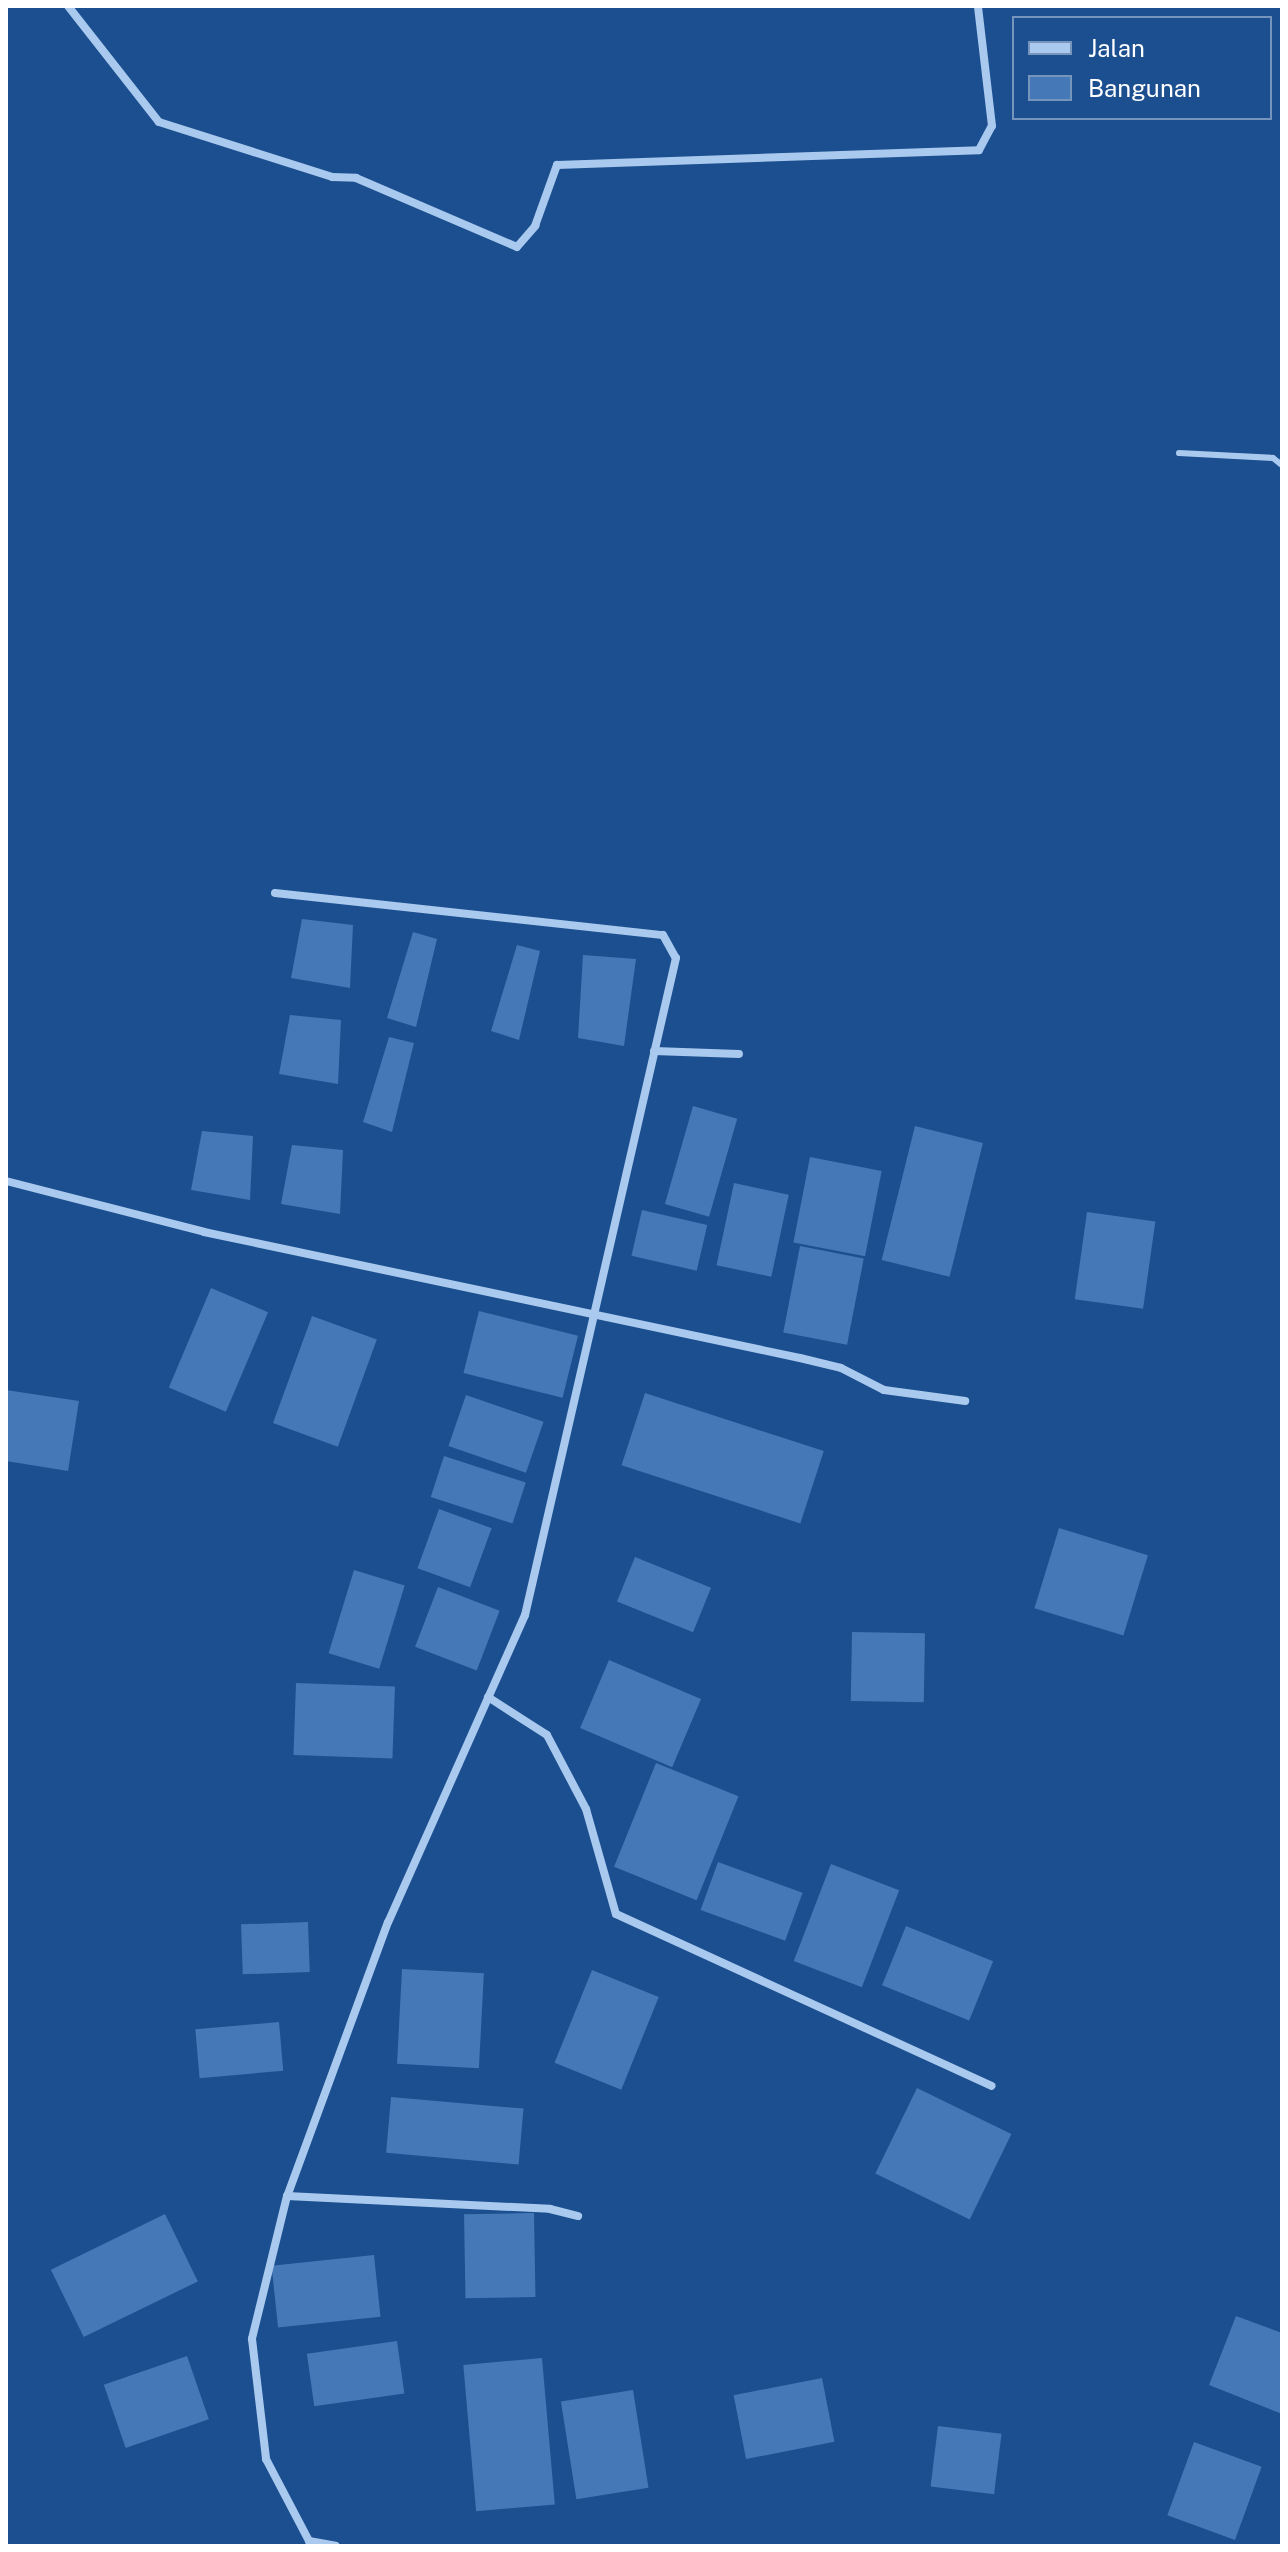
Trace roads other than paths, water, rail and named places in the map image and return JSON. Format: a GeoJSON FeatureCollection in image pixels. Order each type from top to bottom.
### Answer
{"type":"FeatureCollection","features":[{"type":"Feature","properties":{"kind":"street"},"geometry":{"type":"LineString","coordinates":[[68,6],[159,122],[332,177],[356,178],[517,247],[535,226],[557,165],[979,150],[992,126],[978,6]]}},
{"type":"Feature","properties":{"kind":"street"},"geometry":{"type":"LineString","coordinates":[[275,893],[663,935],[676,958],[525,1615],[388,1922],[287,2196],[252,2339],[266,2459],[309,2541],[336,2546]]}},
{"type":"Feature","properties":{"kind":"street"},"geometry":{"type":"LineString","coordinates":[[654,1051],[739,1054]]}},
{"type":"Feature","properties":{"kind":"street"},"geometry":{"type":"LineString","coordinates":[[6,1181],[204,1232],[596,1312],[841,1368],[884,1390],[965,1401]]}},
{"type":"Feature","properties":{"kind":"street"},"geometry":{"type":"LineString","coordinates":[[488,1697],[547,1735],[586,1809],[616,1914],[992,2086]]}},
{"type":"Feature","properties":{"kind":"street"},"geometry":{"type":"LineString","coordinates":[[287,2196],[550,2209],[578,2216]]}},
{"type":"Feature","properties":{"kind":"lane"},"geometry":{"type":"LineString","coordinates":[[1179,453],[1273,458],[1282,465]]}}]}
